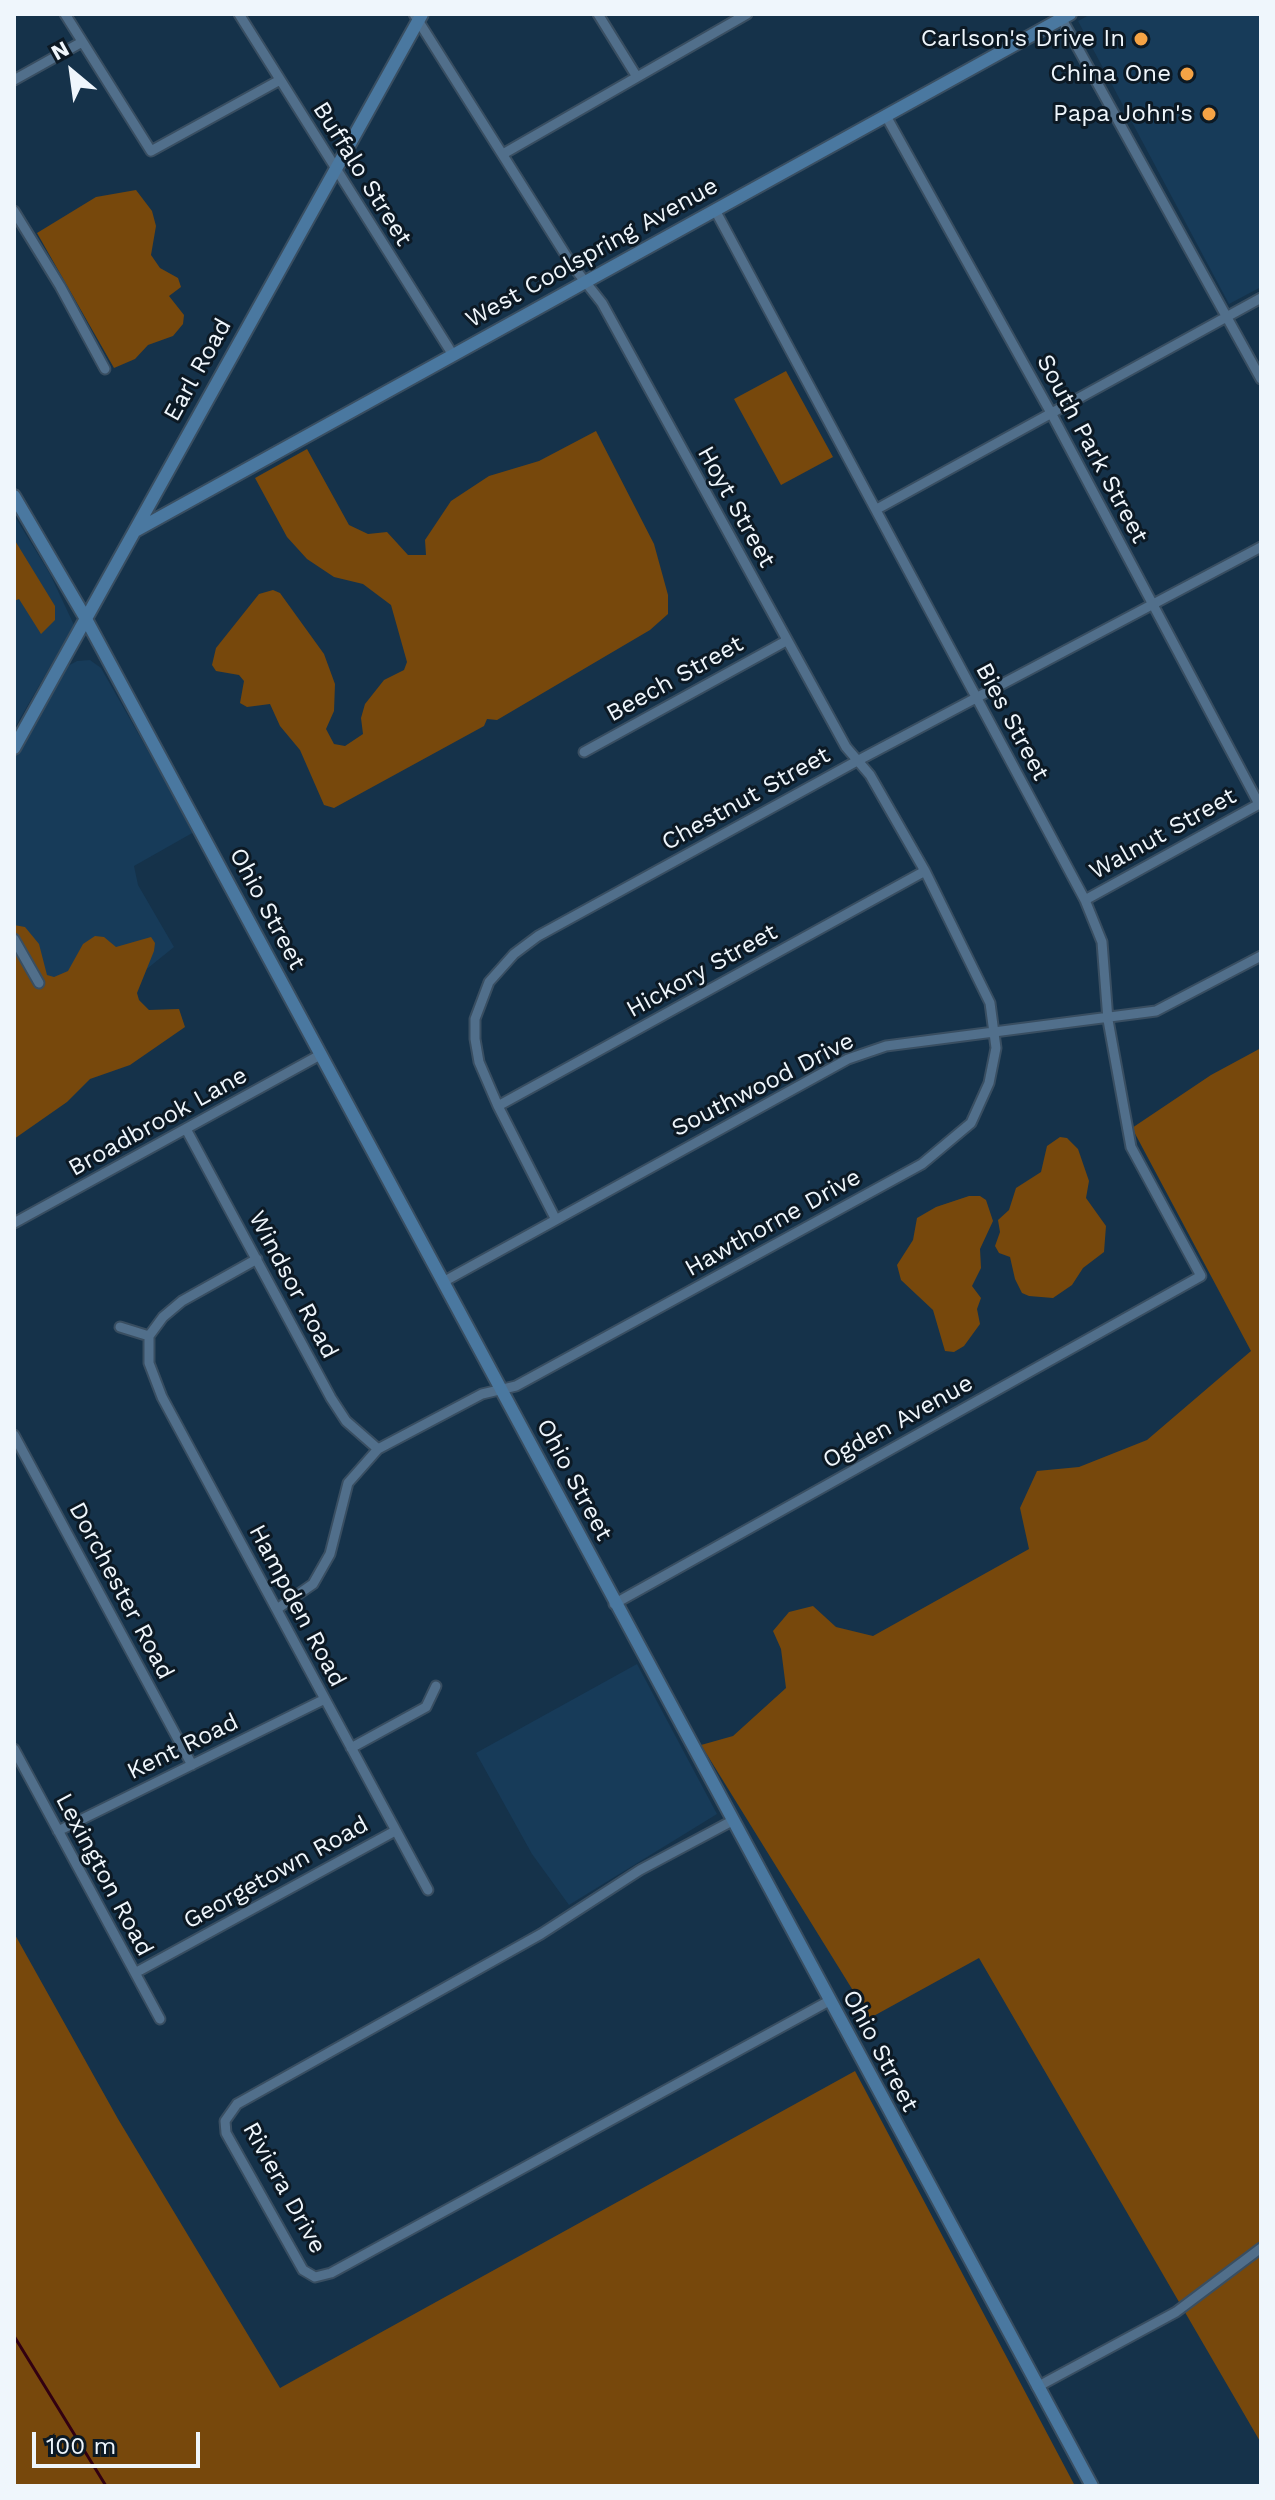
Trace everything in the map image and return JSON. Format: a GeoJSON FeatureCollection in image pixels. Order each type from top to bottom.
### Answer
{"type":"FeatureCollection","features":[{"type":"Feature","properties":{"kind":"street"},"geometry":{"type":"LineString","coordinates":[[65,14],[151,151],[280,80]]}},
{"type":"Feature","properties":{"kind":"street","name":"Buffalo Street"},"geometry":{"type":"LineString","coordinates":[[239,14],[453,355]]}},
{"type":"Feature","properties":{"kind":"street"},"geometry":{"type":"LineString","coordinates":[[598,14],[637,77]]}},
{"type":"Feature","properties":{"kind":"street"},"geometry":{"type":"LineString","coordinates":[[503,154],[747,14]]}},
{"type":"Feature","properties":{"kind":"street"},"geometry":{"type":"LineString","coordinates":[[1063,15],[1261,379]]}},
{"type":"Feature","properties":{"kind":"street","name":"West Coolspring Avenue"},"geometry":{"type":"LineString","coordinates":[[135,531],[586,283],[1063,15]]}},
{"type":"Feature","properties":{"kind":"street","name":"Hoyt Street"},"geometry":{"type":"LineString","coordinates":[[418,16],[503,154],[602,303],[786,641],[857,761],[870,775],[925,871],[990,1003],[995,1033]]}},
{"type":"Feature","properties":{"kind":"street","name":"Earl Road"},"geometry":{"type":"LineString","coordinates":[[14,748],[418,16]]}},
{"type":"Feature","properties":{"kind":"street"},"geometry":{"type":"LineString","coordinates":[[14,80],[82,42]]}},
{"type":"Feature","properties":{"kind":"street","name":"South Park Street"},"geometry":{"type":"LineString","coordinates":[[886,116],[1050,411],[1260,803]]}},
{"type":"Feature","properties":{"kind":"street","name":"Bies Street"},"geometry":{"type":"LineString","coordinates":[[715,210],[1085,900],[1102,942],[1108,1020],[1131,1147],[1201,1276]]}},
{"type":"Feature","properties":{"kind":"street"},"geometry":{"type":"LineString","coordinates":[[14,211],[60,286],[105,369]]}},
{"type":"Feature","properties":{"kind":"street"},"geometry":{"type":"LineString","coordinates":[[877,509],[1050,411],[1261,298]]}},
{"type":"Feature","properties":{"kind":"street","name":"Ohio Street"},"geometry":{"type":"LineString","coordinates":[[14,496],[86,619],[614,1604],[1092,2486]]}},
{"type":"Feature","properties":{"kind":"street","name":"Chestnut Street"},"geometry":{"type":"LineString","coordinates":[[555,1218],[479,1062],[475,1019],[489,982],[514,954],[538,936],[857,761],[1261,547]]}},
{"type":"Feature","properties":{"kind":"street","name":"Beech Street"},"geometry":{"type":"LineString","coordinates":[[584,752],[786,641]]}},
{"type":"Feature","properties":{"kind":"street","name":"Walnut Street"},"geometry":{"type":"LineString","coordinates":[[1085,900],[1260,803]]}},
{"type":"Feature","properties":{"kind":"street","name":"Hickory Street"},"geometry":{"type":"LineString","coordinates":[[498,1106],[925,871]]}},
{"type":"Feature","properties":{"kind":"street"},"geometry":{"type":"LineString","coordinates":[[14,939],[39,983]]}},
{"type":"Feature","properties":{"kind":"street","name":"Southwood Drive"},"geometry":{"type":"LineString","coordinates":[[443,1282],[848,1059],[886,1046],[1108,1020],[1156,1011],[1261,956]]}},
{"type":"Feature","properties":{"kind":"street","name":"Hawthorne Drive"},"geometry":{"type":"LineString","coordinates":[[378,1449],[482,1394],[516,1386],[922,1164],[948,1146],[971,1123],[989,1083],[995,1033]]}},
{"type":"Feature","properties":{"kind":"street","name":"Broadbrook Lane"},"geometry":{"type":"LineString","coordinates":[[14,1223],[320,1055]]}},
{"type":"Feature","properties":{"kind":"street","name":"Windsor Road"},"geometry":{"type":"LineString","coordinates":[[186,1129],[331,1398],[346,1421],[378,1449]]}},
{"type":"Feature","properties":{"kind":"street"},"geometry":{"type":"LineString","coordinates":[[120,1327],[149,1336],[182,1301],[257,1259]]}},
{"type":"Feature","properties":{"kind":"street","name":"Ogden Avenue"},"geometry":{"type":"LineString","coordinates":[[614,1604],[1201,1276]]}},
{"type":"Feature","properties":{"kind":"street","name":"Hampden Road"},"geometry":{"type":"LineString","coordinates":[[149,1336],[153,1377],[428,1890]]}},
{"type":"Feature","properties":{"kind":"street","name":"Dorchester Road"},"geometry":{"type":"LineString","coordinates":[[14,1435],[192,1765]]}},
{"type":"Feature","properties":{"kind":"street"},"geometry":{"type":"LineString","coordinates":[[277,1609],[313,1584],[330,1554],[348,1483],[378,1449]]}},
{"type":"Feature","properties":{"kind":"street"},"geometry":{"type":"LineString","coordinates":[[351,1748],[426,1707],[436,1686]]}},
{"type":"Feature","properties":{"kind":"street","name":"Kent Road"},"geometry":{"type":"LineString","coordinates":[[58,1831],[325,1699]]}},
{"type":"Feature","properties":{"kind":"street","name":"Lexington Road"},"geometry":{"type":"LineString","coordinates":[[14,1749],[160,2019]]}},
{"type":"Feature","properties":{"kind":"street","name":"Riviera Drive"},"geometry":{"type":"LineString","coordinates":[[732,1821],[640,1870],[541,1934],[237,2104],[225,2121],[226,2133],[303,2270],[315,2277],[331,2273],[829,2001]]}},
{"type":"Feature","properties":{"kind":"street","name":"Georgetown Road"},"geometry":{"type":"LineString","coordinates":[[135,1973],[395,1831]]}},
{"type":"Feature","properties":{"kind":"street"},"geometry":{"type":"LineString","coordinates":[[1037,2387],[1176,2312],[1261,2248]]}},
{"type":"Feature","properties":{"kind":"shaded area"},"geometry":{"type":"Polygon","coordinates":[[[1091,14],[1261,14],[1261,287],[1229,304],[1078,21],[1091,14]]]}},
{"type":"Feature","properties":{"kind":"shaded area"},"geometry":{"type":"Polygon","coordinates":[[[136,190],[152,211],[156,226],[151,255],[160,268],[178,278],[181,287],[169,296],[184,315],[183,324],[173,336],[148,345],[135,359],[114,368],[37,233],[96,197],[136,190]]]}},
{"type":"Feature","properties":{"kind":"shaded area"},"geometry":{"type":"Polygon","coordinates":[[[786,371],[833,457],[781,485],[734,399],[786,371]]]}},
{"type":"Feature","properties":{"kind":"shaded area"},"geometry":{"type":"Polygon","coordinates":[[[596,431],[654,544],[668,595],[668,614],[650,630],[497,720],[487,719],[484,726],[334,808],[324,805],[300,750],[280,726],[270,704],[247,707],[240,703],[244,681],[239,675],[216,671],[212,665],[216,648],[259,594],[273,590],[280,593],[324,654],[335,684],[334,711],[326,729],[334,744],[345,746],[363,734],[361,718],[365,704],[384,680],[404,670],[407,662],[391,605],[363,584],[334,577],[307,559],[287,537],[255,478],[307,449],[349,525],[368,534],[387,532],[408,555],[426,555],[425,540],[451,501],[489,476],[539,461],[596,431]]]}},
{"type":"Feature","properties":{"kind":"shaded area"},"geometry":{"type":"Polygon","coordinates":[[[14,515],[50,574],[74,625],[14,729],[14,515]]]}},
{"type":"Feature","properties":{"kind":"shaded area"},"geometry":{"type":"Polygon","coordinates":[[[14,539],[55,606],[55,620],[41,634],[19,599],[14,601],[14,539]]]}},
{"type":"Feature","properties":{"kind":"shaded area"},"geometry":{"type":"Polygon","coordinates":[[[90,660],[101,668],[194,832],[134,866],[138,885],[174,947],[70,1031],[14,934],[14,757],[66,667],[77,661],[90,660]]]}},
{"type":"Feature","properties":{"kind":"shaded area"},"geometry":{"type":"Polygon","coordinates":[[[14,925],[25,927],[39,944],[47,975],[54,977],[68,971],[83,944],[95,936],[104,937],[116,947],[151,937],[155,943],[154,951],[137,993],[139,1000],[149,1010],[179,1009],[185,1027],[130,1065],[90,1079],[67,1102],[14,1139],[14,925]]]}},
{"type":"Feature","properties":{"kind":"shaded area"},"geometry":{"type":"Polygon","coordinates":[[[1261,1048],[1261,2443],[979,1958],[870,2018],[701,1745],[733,1736],[786,1688],[781,1649],[773,1631],[789,1612],[813,1606],[836,1627],[873,1636],[1029,1549],[1020,1508],[1037,1471],[1079,1467],[1147,1440],[1251,1351],[1132,1128],[1211,1075],[1261,1048]]]}},
{"type":"Feature","properties":{"kind":"shaded area"},"geometry":{"type":"Polygon","coordinates":[[[1060,1137],[1067,1138],[1078,1149],[1089,1181],[1086,1198],[1106,1226],[1104,1252],[1083,1268],[1072,1285],[1053,1298],[1029,1296],[1022,1293],[1015,1279],[1010,1257],[999,1253],[995,1246],[1000,1232],[998,1220],[1009,1210],[1016,1188],[1041,1172],[1047,1146],[1060,1137]]]}},
{"type":"Feature","properties":{"kind":"shaded area"},"geometry":{"type":"Polygon","coordinates":[[[969,1196],[980,1196],[986,1200],[993,1221],[980,1249],[981,1268],[972,1286],[981,1298],[977,1309],[980,1324],[964,1346],[954,1352],[945,1351],[933,1310],[901,1280],[897,1265],[913,1240],[917,1218],[936,1207],[969,1196]]]}},
{"type":"Feature","properties":{"kind":"shaded area"},"geometry":{"type":"Polygon","coordinates":[[[637,1664],[717,1814],[569,1905],[532,1854],[476,1753],[637,1664]]]}},
{"type":"Feature","properties":{"kind":"shaded area"},"geometry":{"type":"Polygon","coordinates":[[[14,1933],[118,2119],[280,2388],[855,2071],[1075,2486],[14,2486],[14,1933]]]}},
{"type":"Feature","properties":{"kind":"waterway"},"geometry":{"type":"LineString","coordinates":[[14,2336],[106,2486]]}},
{"type":"Feature","properties":{"kind":"place","name":"Carlson's Drive In"},"geometry":{"type":"Point","coordinates":[1141,39]}},
{"type":"Feature","properties":{"kind":"place","name":"China One"},"geometry":{"type":"Point","coordinates":[1187,74]}},
{"type":"Feature","properties":{"kind":"place","name":"Papa John's"},"geometry":{"type":"Point","coordinates":[1209,114]}}]}
